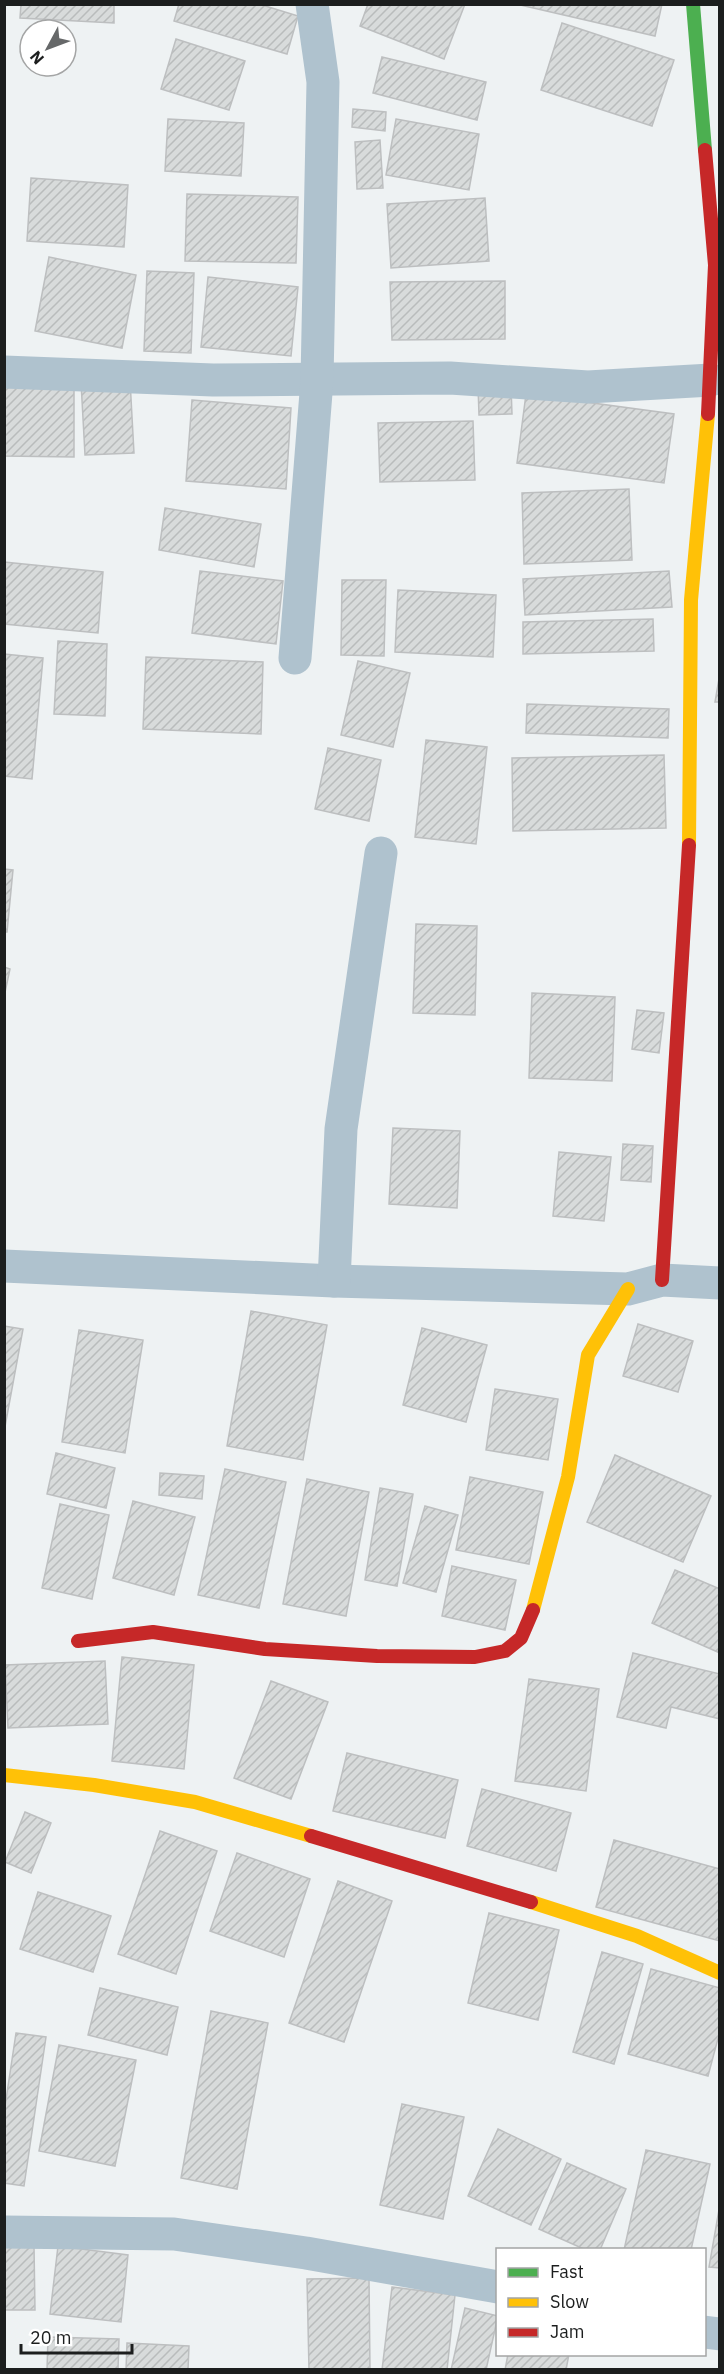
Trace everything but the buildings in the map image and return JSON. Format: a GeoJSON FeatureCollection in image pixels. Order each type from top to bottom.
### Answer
{"type":"FeatureCollection","features":[{"type":"Feature","properties":{"kind":"street"},"geometry":{"type":"LineString","coordinates":[[295,658],[316,381],[322,82],[312,4]]}},
{"type":"Feature","properties":{"kind":"street"},"geometry":{"type":"LineString","coordinates":[[662,1280],[689,856],[691,600],[711,380],[715,265],[693,4]]}},
{"type":"Feature","properties":{"kind":"street"},"geometry":{"type":"LineString","coordinates":[[4,372],[213,380],[316,381],[450,378],[588,387],[711,380]]}},
{"type":"Feature","properties":{"kind":"street"},"geometry":{"type":"LineString","coordinates":[[334,1281],[341,1129],[381,853]]}},
{"type":"Feature","properties":{"kind":"street"},"geometry":{"type":"LineString","coordinates":[[4,1266],[334,1281],[628,1289],[662,1280],[720,1284]]}},
{"type":"Feature","properties":{"kind":"street"},"geometry":{"type":"LineString","coordinates":[[78,1641],[153,1632],[265,1649],[377,1656],[475,1658],[505,1651],[521,1638],[536,1604],[568,1477],[588,1355],[628,1289]]}},
{"type":"Feature","properties":{"kind":"street"},"geometry":{"type":"LineString","coordinates":[[4,1775],[94,1785],[195,1802],[460,1880],[626,1932],[720,1973]]}},
{"type":"Feature","properties":{"kind":"street"},"geometry":{"type":"LineString","coordinates":[[4,2232],[174,2234],[318,2254],[496,2287]]}},
{"type":"Feature","properties":{"kind":"traffic: fast"},"geometry":{"type":"LineString","coordinates":[[693,4],[705,150]]}},
{"type":"Feature","properties":{"kind":"traffic: slow"},"geometry":{"type":"LineString","coordinates":[[689,845],[691,600],[708,414]]}},
{"type":"Feature","properties":{"kind":"traffic: slow"},"geometry":{"type":"LineString","coordinates":[[533,1610],[568,1477],[588,1355],[628,1289]]}},
{"type":"Feature","properties":{"kind":"traffic: slow"},"geometry":{"type":"LineString","coordinates":[[4,1775],[94,1785],[195,1802],[311,1836]]}},
{"type":"Feature","properties":{"kind":"traffic: slow"},"geometry":{"type":"LineString","coordinates":[[531,1902],[637,1936],[720,1973]]}},
{"type":"Feature","properties":{"kind":"traffic: jam"},"geometry":{"type":"LineString","coordinates":[[705,150],[715,265],[708,414]]}},
{"type":"Feature","properties":{"kind":"traffic: jam"},"geometry":{"type":"LineString","coordinates":[[662,1280],[689,845]]}},
{"type":"Feature","properties":{"kind":"traffic: jam"},"geometry":{"type":"LineString","coordinates":[[78,1641],[153,1632],[265,1649],[377,1656],[475,1657],[505,1651],[521,1638],[533,1610]]}},
{"type":"Feature","properties":{"kind":"traffic: jam"},"geometry":{"type":"LineString","coordinates":[[311,1836],[531,1902]]}}]}
